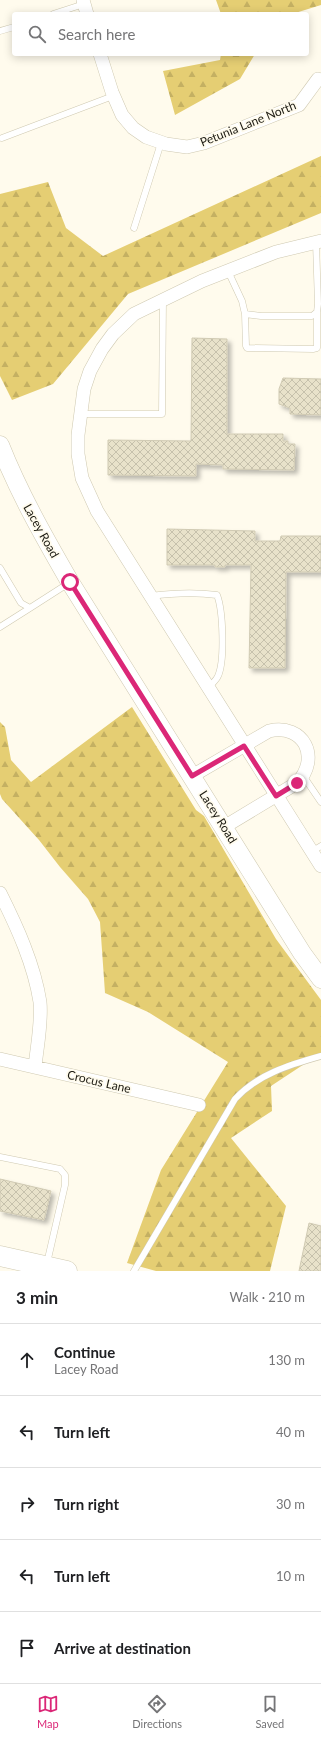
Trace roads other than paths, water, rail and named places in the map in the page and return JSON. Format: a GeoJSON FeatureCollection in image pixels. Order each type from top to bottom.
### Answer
{"type":"FeatureCollection","features":[{"type":"Feature","properties":{"kind":"main road","name":"Lacey Road"},"geometry":{"type":"LineString","coordinates":[[0,445],[12,475],[35,522],[70,582],[302,953],[321,979]]}},
{"type":"Feature","properties":{"kind":"main road"},"geometry":{"type":"LineString","coordinates":[[0,1256],[67,1271]]}},
{"type":"Feature","properties":{"kind":"street","name":"Petunia Lane North"},"geometry":{"type":"LineString","coordinates":[[101,56],[113,96],[122,115],[133,128],[146,137],[161,143],[187,146],[204,144],[299,105],[318,78]]}},
{"type":"Feature","properties":{"kind":"street"},"geometry":{"type":"LineString","coordinates":[[319,241],[276,252],[163,299],[134,314],[113,334],[102,349],[90,372],[84,389],[78,435],[78,454],[82,478],[97,511],[276,796],[316,849],[321,866]]}},
{"type":"Feature","properties":{"kind":"street"},"geometry":{"type":"LineString","coordinates":[[192,776],[268,731],[280,729],[292,732],[300,737],[310,758],[304,777],[297,783],[224,827]]}},
{"type":"Feature","properties":{"kind":"street"},"geometry":{"type":"LineString","coordinates":[[0,893],[28,958],[40,1003],[40,1022],[35,1067]]}},
{"type":"Feature","properties":{"kind":"street","name":"Crocus Lane"},"geometry":{"type":"LineString","coordinates":[[0,1058],[199,1105]]}},
{"type":"Feature","properties":{"kind":"lane"},"geometry":{"type":"LineString","coordinates":[[61,12],[85,6]]}},
{"type":"Feature","properties":{"kind":"lane"},"geometry":{"type":"LineString","coordinates":[[0,32],[12,28]]}},
{"type":"Feature","properties":{"kind":"lane"},"geometry":{"type":"LineString","coordinates":[[2,138],[113,96]]}},
{"type":"Feature","properties":{"kind":"lane"},"geometry":{"type":"LineString","coordinates":[[134,228],[161,143]]}},
{"type":"Feature","properties":{"kind":"lane"},"geometry":{"type":"LineString","coordinates":[[228,271],[242,301],[245,314],[247,348],[317,348],[319,241]]}},
{"type":"Feature","properties":{"kind":"lane"},"geometry":{"type":"LineString","coordinates":[[81,414],[162,414],[163,299]]}},
{"type":"Feature","properties":{"kind":"lane"},"geometry":{"type":"LineString","coordinates":[[245,314],[261,316],[312,316],[317,312]]}},
{"type":"Feature","properties":{"kind":"lane"},"geometry":{"type":"LineString","coordinates":[[0,568],[21,603],[30,608]]}},
{"type":"Feature","properties":{"kind":"lane"},"geometry":{"type":"LineString","coordinates":[[0,627],[70,582]]}},
{"type":"Feature","properties":{"kind":"lane"},"geometry":{"type":"LineString","coordinates":[[150,596],[168,593],[204,593],[217,595],[221,605],[222,665],[218,678],[208,688]]}},
{"type":"Feature","properties":{"kind":"lane"},"geometry":{"type":"LineString","coordinates":[[304,777],[321,802]]}},
{"type":"Feature","properties":{"kind":"lane"},"geometry":{"type":"LineString","coordinates":[[134,1271],[235,1099],[257,1080],[275,1071],[321,1056]]}},
{"type":"Feature","properties":{"kind":"lane"},"geometry":{"type":"LineString","coordinates":[[0,1157],[60,1170],[65,1175],[65,1185],[46,1266]]}}]}
